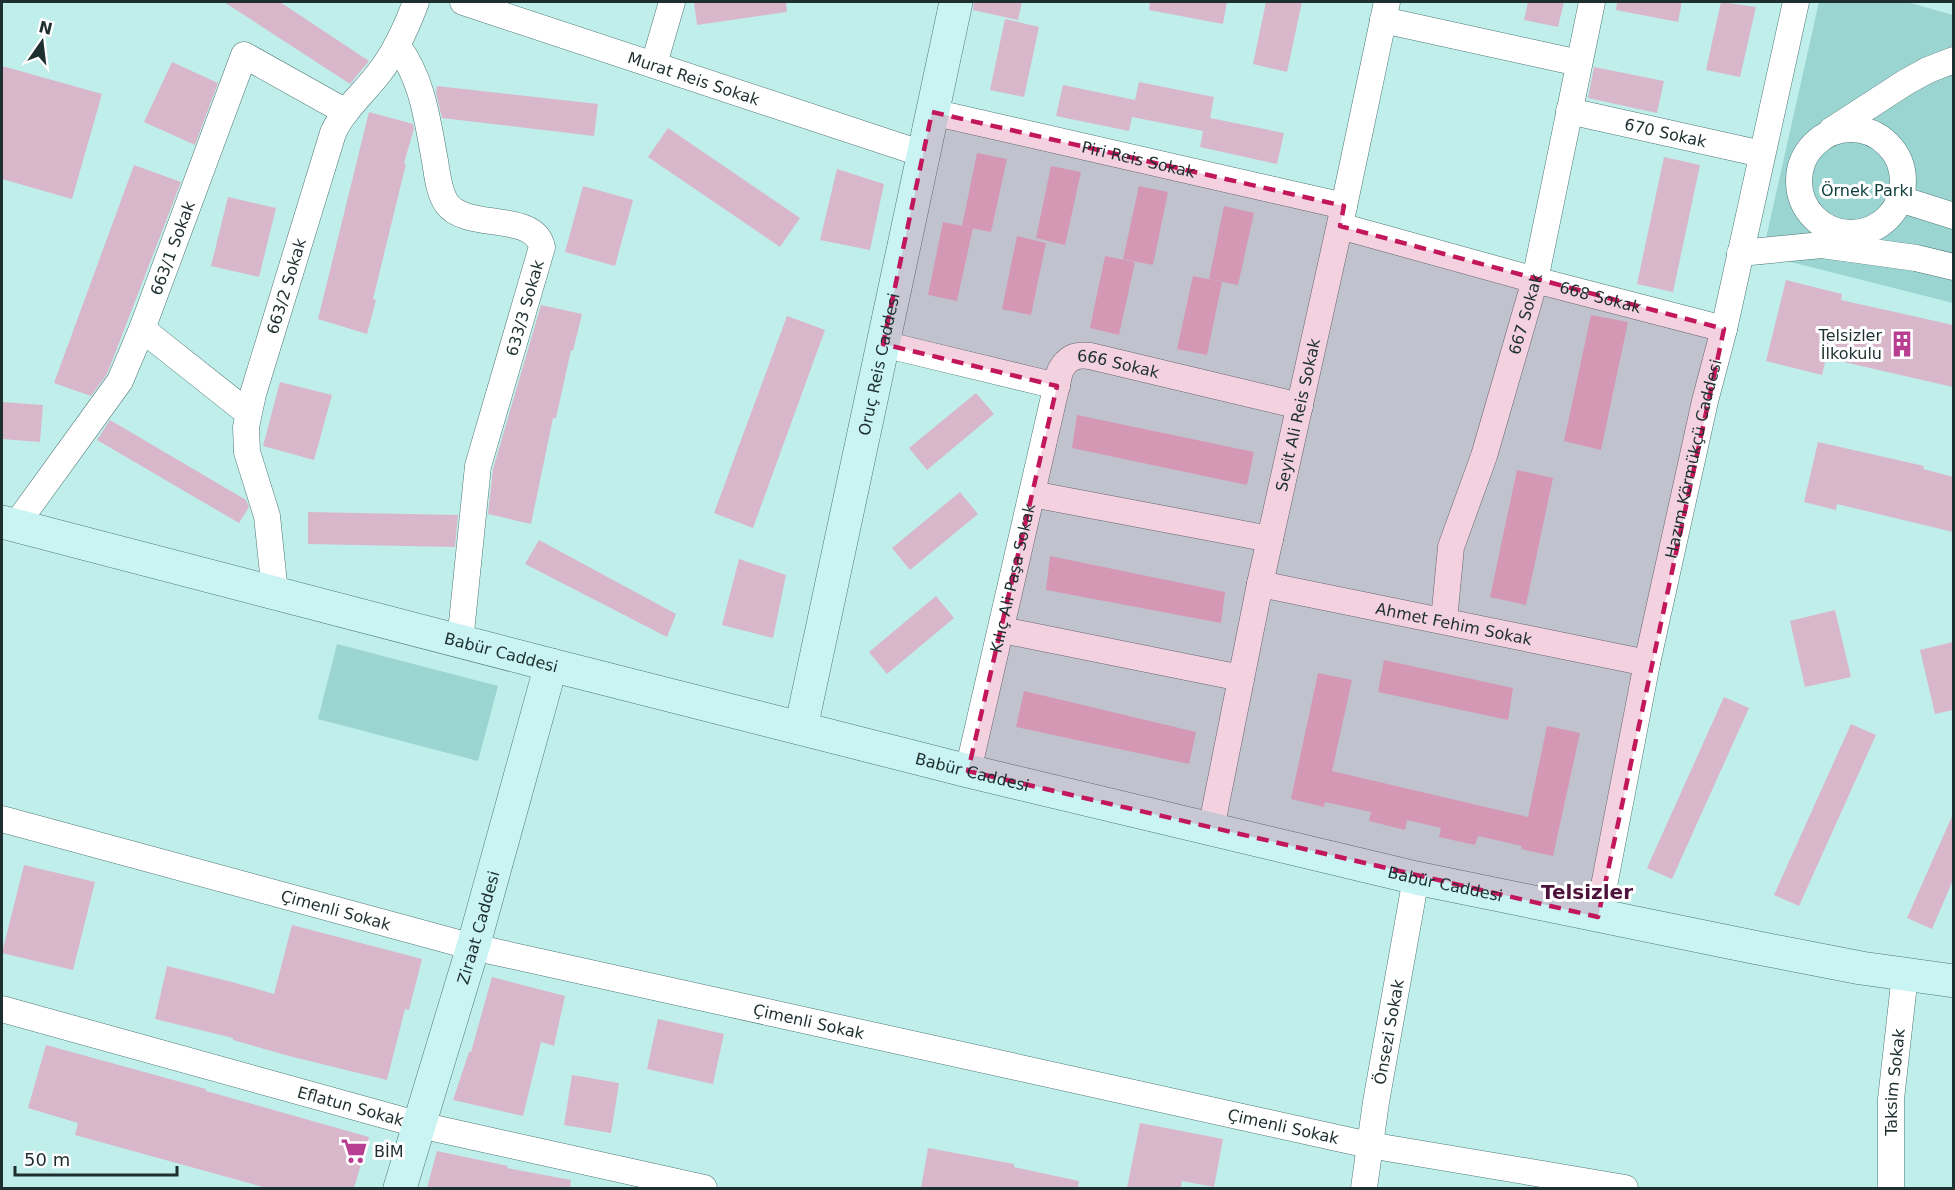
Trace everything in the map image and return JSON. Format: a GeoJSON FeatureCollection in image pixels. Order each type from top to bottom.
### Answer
{"type":"FeatureCollection","features":[{"type":"Feature","properties":{"kind":"main road","name":"Oruç Reis Caddesi"},"geometry":{"type":"LineString","coordinates":[[801,728],[956,2]]}},
{"type":"Feature","properties":{"kind":"main road","name":"Babür Caddesi"},"geometry":{"type":"LineString","coordinates":[[8,524],[968,771],[1416,878],[1598,917],[1905,975],[1953,981]]}},
{"type":"Feature","properties":{"kind":"main road","name":"Ziraat Caddesi"},"geometry":{"type":"LineString","coordinates":[[400,1188],[473,947],[551,665]]}},
{"type":"Feature","properties":{"kind":"street","name":"663/2 Sokak"},"geometry":{"type":"LineString","coordinates":[[275,593],[267,516],[247,452],[248,413],[333,134],[346,112],[380,72],[397,45],[416,2]]}},
{"type":"Feature","properties":{"kind":"street","name":"Murat Reis Sokak"},"geometry":{"type":"LineString","coordinates":[[463,2],[923,154]]}},
{"type":"Feature","properties":{"kind":"street"},"geometry":{"type":"LineString","coordinates":[[654,64],[672,2]]}},
{"type":"Feature","properties":{"kind":"street","name":"667 Sokak"},"geometry":{"type":"LineString","coordinates":[[1444,620],[1451,547],[1484,456],[1535,280],[1592,2]]}},
{"type":"Feature","properties":{"kind":"street","name":"Hazım Körmükçü Caddesi"},"geometry":{"type":"LineString","coordinates":[[1598,917],[1647,663],[1796,2]]}},
{"type":"Feature","properties":{"kind":"street"},"geometry":{"type":"LineString","coordinates":[[1385,11],[1579,63]]}},
{"type":"Feature","properties":{"kind":"street","name":"Seyit Ali Reis Sokak"},"geometry":{"type":"LineString","coordinates":[[1211,829],[1260,584],[1385,11]]}},
{"type":"Feature","properties":{"kind":"street","name":"633/3 Sokak"},"geometry":{"type":"LineString","coordinates":[[397,45],[413,69],[422,92],[437,175],[448,206],[469,217],[522,227],[535,232],[540,238],[542,247],[478,466],[460,642]]}},
{"type":"Feature","properties":{"kind":"street","name":"663/1 Sokak"},"geometry":{"type":"LineString","coordinates":[[8,524],[120,381],[142,329],[244,55],[346,112]]}},
{"type":"Feature","properties":{"kind":"street"},"geometry":{"type":"LineString","coordinates":[[1822,245],[1812,215],[1801,193],[1800,174],[1808,152],[1826,134],[1906,82],[1953,60]]}},
{"type":"Feature","properties":{"kind":"street","name":"670 Sokak"},"geometry":{"type":"LineString","coordinates":[[1569,111],[1762,154]]}},
{"type":"Feature","properties":{"kind":"street","name":"Piri Reis Sokak"},"geometry":{"type":"LineString","coordinates":[[932,112],[1342,216]]}},
{"type":"Feature","properties":{"kind":"street"},"geometry":{"type":"LineString","coordinates":[[1812,215],[1834,230],[1859,232],[1882,223],[1893,212],[1900,200],[1902,189],[1903,173],[1897,157],[1888,144],[1874,135],[1859,130],[1845,129],[1826,134]]}},
{"type":"Feature","properties":{"kind":"street"},"geometry":{"type":"LineString","coordinates":[[1900,200],[1953,216]]}},
{"type":"Feature","properties":{"kind":"street","name":"668 Sokak"},"geometry":{"type":"LineString","coordinates":[[1342,216],[1535,280],[1724,329]]}},
{"type":"Feature","properties":{"kind":"street"},"geometry":{"type":"LineString","coordinates":[[1740,253],[1822,245],[1916,258],[1953,267]]}},
{"type":"Feature","properties":{"kind":"street"},"geometry":{"type":"LineString","coordinates":[[142,329],[248,413]]}},
{"type":"Feature","properties":{"kind":"street","name":"666 Sokak"},"geometry":{"type":"LineString","coordinates":[[883,344],[1057,386],[1064,364],[1069,359],[1081,355],[1300,406]]}},
{"type":"Feature","properties":{"kind":"street","name":"Kılıç Ali Paşa Sokak"},"geometry":{"type":"LineString","coordinates":[[968,771],[1057,386]]}},
{"type":"Feature","properties":{"kind":"street"},"geometry":{"type":"LineString","coordinates":[[1032,494],[1270,539]]}},
{"type":"Feature","properties":{"kind":"street","name":"Ahmet Fehim Sokak"},"geometry":{"type":"LineString","coordinates":[[1260,584],[1647,663]]}},
{"type":"Feature","properties":{"kind":"street"},"geometry":{"type":"LineString","coordinates":[[1002,630],[1241,678]]}},
{"type":"Feature","properties":{"kind":"street","name":"Çimenli Sokak"},"geometry":{"type":"LineString","coordinates":[[2,819],[473,947],[1370,1146],[1625,1188]]}},
{"type":"Feature","properties":{"kind":"street","name":"Önsezi Sokak"},"geometry":{"type":"LineString","coordinates":[[1364,1188],[1416,878]]}},
{"type":"Feature","properties":{"kind":"street","name":"Taksim Sokak"},"geometry":{"type":"LineString","coordinates":[[1890,1188],[1891,1099],[1905,975]]}},
{"type":"Feature","properties":{"kind":"street","name":"Eflatun Sokak"},"geometry":{"type":"LineString","coordinates":[[2,1009],[420,1125],[704,1188]]}},
{"type":"Feature","properties":{"kind":"highlighted area"},"geometry":{"type":"Polygon","coordinates":[[[932,112],[1344,206],[1340,226],[1724,329],[1598,917],[968,771],[1057,386],[883,344],[932,112]]]}},
{"type":"Feature","properties":{"kind":"green space","name":"Örnek Parkı"},"geometry":{"type":"Polygon","coordinates":[[[1819,2],[1907,2],[1953,15],[1953,303],[1783,260],[1760,265],[1819,2]]]}},
{"type":"Feature","properties":{"kind":"green space"},"geometry":{"type":"Polygon","coordinates":[[[337,644],[498,686],[478,761],[318,719],[337,644]]]}},
{"type":"Feature","properties":{"kind":"building"},"geometry":{"type":"Polygon","coordinates":[[[224,2],[280,2],[369,61],[350,84],[224,2]]]}},
{"type":"Feature","properties":{"kind":"building"},"geometry":{"type":"Polygon","coordinates":[[[694,2],[786,2],[787,12],[697,25],[694,2]]]}},
{"type":"Feature","properties":{"kind":"building"},"geometry":{"type":"Polygon","coordinates":[[[974,2],[1022,2],[1018,20],[973,10],[974,2]]]}},
{"type":"Feature","properties":{"kind":"building"},"geometry":{"type":"Polygon","coordinates":[[[1150,2],[1227,2],[1223,24],[1149,10],[1150,2]]]}},
{"type":"Feature","properties":{"kind":"building"},"geometry":{"type":"Polygon","coordinates":[[[1266,2],[1302,2],[1287,72],[1253,64],[1266,2]]]}},
{"type":"Feature","properties":{"kind":"building"},"geometry":{"type":"Polygon","coordinates":[[[1528,2],[1564,2],[1558,27],[1524,20],[1528,2]]]}},
{"type":"Feature","properties":{"kind":"building"},"geometry":{"type":"Polygon","coordinates":[[[1617,2],[1682,2],[1678,22],[1616,10],[1617,2]]]}},
{"type":"Feature","properties":{"kind":"building"},"geometry":{"type":"Polygon","coordinates":[[[1721,2],[1756,7],[1740,77],[1706,70],[1721,2]]]}},
{"type":"Feature","properties":{"kind":"building"},"geometry":{"type":"Polygon","coordinates":[[[1005,19],[1039,27],[1024,97],[990,90],[1005,19]]]}},
{"type":"Feature","properties":{"kind":"building"},"geometry":{"type":"Polygon","coordinates":[[[172,62],[218,83],[195,145],[144,122],[172,62]]]}},
{"type":"Feature","properties":{"kind":"building"},"geometry":{"type":"Polygon","coordinates":[[[2,66],[102,94],[72,199],[2,179],[2,66]]]}},
{"type":"Feature","properties":{"kind":"building"},"geometry":{"type":"Polygon","coordinates":[[[1594,67],[1664,81],[1657,113],[1588,98],[1594,67]]]}},
{"type":"Feature","properties":{"kind":"building"},"geometry":{"type":"Polygon","coordinates":[[[1139,82],[1214,97],[1210,118],[1284,133],[1277,164],[1200,147],[1203,131],[1132,117],[1129,131],[1056,116],[1063,85],[1135,100],[1139,82]]]}},
{"type":"Feature","properties":{"kind":"building"},"geometry":{"type":"Polygon","coordinates":[[[437,86],[598,104],[594,136],[442,118],[436,93],[437,86]]]}},
{"type":"Feature","properties":{"kind":"building"},"geometry":{"type":"Polygon","coordinates":[[[369,112],[413,124],[414,129],[404,163],[406,164],[373,299],[376,300],[367,334],[318,319],[369,112]]]}},
{"type":"Feature","properties":{"kind":"building"},"geometry":{"type":"Polygon","coordinates":[[[668,128],[800,218],[780,247],[648,157],[668,128]]]}},
{"type":"Feature","properties":{"kind":"building"},"geometry":{"type":"Polygon","coordinates":[[[977,153],[1007,159],[991,232],[962,226],[977,153]]]}},
{"type":"Feature","properties":{"kind":"building"},"geometry":{"type":"Polygon","coordinates":[[[1664,157],[1700,165],[1673,292],[1637,284],[1664,157]]]}},
{"type":"Feature","properties":{"kind":"building"},"geometry":{"type":"Polygon","coordinates":[[[134,165],[181,182],[107,374],[91,396],[54,383],[134,165]]]}},
{"type":"Feature","properties":{"kind":"building"},"geometry":{"type":"Polygon","coordinates":[[[1051,166],[1081,172],[1065,245],[1036,238],[1051,166]]]}},
{"type":"Feature","properties":{"kind":"building"},"geometry":{"type":"Polygon","coordinates":[[[837,169],[884,184],[870,250],[820,240],[837,169]]]}},
{"type":"Feature","properties":{"kind":"building"},"geometry":{"type":"Polygon","coordinates":[[[583,186],[633,200],[615,266],[565,252],[583,186]]]}},
{"type":"Feature","properties":{"kind":"building"},"geometry":{"type":"Polygon","coordinates":[[[1139,186],[1168,192],[1153,265],[1123,259],[1139,186]]]}},
{"type":"Feature","properties":{"kind":"building"},"geometry":{"type":"Polygon","coordinates":[[[228,197],[276,208],[259,277],[211,266],[228,197]]]}},
{"type":"Feature","properties":{"kind":"building"},"geometry":{"type":"Polygon","coordinates":[[[1224,206],[1254,213],[1238,285],[1209,279],[1224,206]]]}},
{"type":"Feature","properties":{"kind":"building"},"geometry":{"type":"Polygon","coordinates":[[[943,222],[973,228],[957,301],[928,295],[943,222]]]}},
{"type":"Feature","properties":{"kind":"building"},"geometry":{"type":"Polygon","coordinates":[[[1017,236],[1046,243],[1031,315],[1002,309],[1017,236]]]}},
{"type":"Feature","properties":{"kind":"building"},"geometry":{"type":"Polygon","coordinates":[[[1105,256],[1135,262],[1119,335],[1090,328],[1105,256]]]}},
{"type":"Feature","properties":{"kind":"building"},"geometry":{"type":"Polygon","coordinates":[[[1193,276],[1222,282],[1207,355],[1177,349],[1193,276]]]}},
{"type":"Feature","properties":{"kind":"building"},"geometry":{"type":"Polygon","coordinates":[[[1786,280],[1842,294],[1841,300],[1953,325],[1953,387],[1826,358],[1822,375],[1766,361],[1786,280]]]}},
{"type":"Feature","properties":{"kind":"building"},"geometry":{"type":"Polygon","coordinates":[[[541,305],[582,314],[573,351],[571,350],[556,418],[553,418],[531,524],[488,514],[493,469],[541,305]]]}},
{"type":"Feature","properties":{"kind":"building"},"geometry":{"type":"Polygon","coordinates":[[[1591,315],[1628,322],[1601,450],[1564,441],[1591,315]]]}},
{"type":"Feature","properties":{"kind":"building"},"geometry":{"type":"Polygon","coordinates":[[[787,316],[825,330],[753,528],[714,513],[787,316]]]}},
{"type":"Feature","properties":{"kind":"building"},"geometry":{"type":"Polygon","coordinates":[[[280,382],[332,395],[314,460],[263,446],[280,382]]]}},
{"type":"Feature","properties":{"kind":"building"},"geometry":{"type":"Polygon","coordinates":[[[976,393],[994,414],[927,470],[909,448],[976,393]]]}},
{"type":"Feature","properties":{"kind":"building"},"geometry":{"type":"Polygon","coordinates":[[[2,402],[43,405],[40,442],[2,439],[2,402]]]}},
{"type":"Feature","properties":{"kind":"building"},"geometry":{"type":"Polygon","coordinates":[[[1077,415],[1254,452],[1247,485],[1072,448],[1077,415]]]}},
{"type":"Feature","properties":{"kind":"building"},"geometry":{"type":"Polygon","coordinates":[[[110,420],[246,500],[249,507],[239,523],[97,440],[110,420]]]}},
{"type":"Feature","properties":{"kind":"building"},"geometry":{"type":"Polygon","coordinates":[[[1818,442],[1924,466],[1923,469],[1953,477],[1953,532],[1837,504],[1836,510],[1804,502],[1818,442]]]}},
{"type":"Feature","properties":{"kind":"building"},"geometry":{"type":"Polygon","coordinates":[[[1517,470],[1553,478],[1526,605],[1490,597],[1517,470]]]}},
{"type":"Feature","properties":{"kind":"building"},"geometry":{"type":"Polygon","coordinates":[[[960,492],[978,514],[910,570],[892,548],[960,492]]]}},
{"type":"Feature","properties":{"kind":"building"},"geometry":{"type":"Polygon","coordinates":[[[308,512],[458,515],[455,547],[308,544],[308,512]]]}},
{"type":"Feature","properties":{"kind":"building"},"geometry":{"type":"Polygon","coordinates":[[[539,540],[676,614],[667,637],[525,564],[539,540]]]}},
{"type":"Feature","properties":{"kind":"building"},"geometry":{"type":"Polygon","coordinates":[[[1050,556],[1225,592],[1221,623],[1046,590],[1050,556]]]}},
{"type":"Feature","properties":{"kind":"building"},"geometry":{"type":"Polygon","coordinates":[[[739,559],[786,575],[773,638],[722,625],[739,559]]]}},
{"type":"Feature","properties":{"kind":"building"},"geometry":{"type":"Polygon","coordinates":[[[936,596],[954,618],[887,674],[869,652],[936,596]]]}},
{"type":"Feature","properties":{"kind":"building"},"geometry":{"type":"Polygon","coordinates":[[[1835,610],[1851,677],[1805,687],[1790,621],[1835,610]]]}},
{"type":"Feature","properties":{"kind":"building"},"geometry":{"type":"Polygon","coordinates":[[[1953,642],[1953,710],[1935,714],[1920,650],[1953,642]]]}},
{"type":"Feature","properties":{"kind":"building"},"geometry":{"type":"Polygon","coordinates":[[[1384,660],[1513,688],[1508,720],[1378,692],[1384,660]]]}},
{"type":"Feature","properties":{"kind":"building"},"geometry":{"type":"Polygon","coordinates":[[[1318,673],[1352,680],[1332,771],[1528,817],[1547,726],[1580,733],[1553,856],[1478,836],[1475,845],[1439,837],[1441,828],[1407,820],[1405,830],[1369,821],[1371,812],[1325,802],[1324,807],[1291,799],[1318,673]]]}},
{"type":"Feature","properties":{"kind":"building"},"geometry":{"type":"Polygon","coordinates":[[[1024,691],[1196,732],[1189,764],[1016,727],[1024,691]]]}},
{"type":"Feature","properties":{"kind":"building"},"geometry":{"type":"Polygon","coordinates":[[[1724,697],[1749,708],[1672,879],[1647,868],[1724,697]]]}},
{"type":"Feature","properties":{"kind":"building"},"geometry":{"type":"Polygon","coordinates":[[[1851,724],[1876,735],[1799,906],[1774,895],[1851,724]]]}},
{"type":"Feature","properties":{"kind":"building"},"geometry":{"type":"Polygon","coordinates":[[[1953,814],[1953,880],[1932,929],[1907,918],[1953,814]]]}},
{"type":"Feature","properties":{"kind":"building"},"geometry":{"type":"Polygon","coordinates":[[[24,865],[95,882],[73,970],[2,953],[24,865]]]}},
{"type":"Feature","properties":{"kind":"building"},"geometry":{"type":"Polygon","coordinates":[[[292,925],[422,959],[409,1010],[405,1009],[387,1080],[155,1019],[167,966],[274,994],[292,925]]]}},
{"type":"Feature","properties":{"kind":"building"},"geometry":{"type":"Polygon","coordinates":[[[492,977],[565,996],[554,1046],[541,1042],[523,1116],[453,1100],[469,1052],[471,1052],[492,977]]]}},
{"type":"Feature","properties":{"kind":"building"},"geometry":{"type":"Polygon","coordinates":[[[658,1019],[724,1034],[713,1084],[647,1069],[658,1019]]]}},
{"type":"Feature","properties":{"kind":"building"},"geometry":{"type":"Polygon","coordinates":[[[46,1045],[369,1137],[354,1188],[267,1188],[75,1135],[78,1123],[28,1108],[46,1045]]]}},
{"type":"Feature","properties":{"kind":"building"},"geometry":{"type":"Polygon","coordinates":[[[572,1075],[619,1083],[611,1133],[564,1125],[572,1075]]]}},
{"type":"Feature","properties":{"kind":"building"},"geometry":{"type":"Polygon","coordinates":[[[1140,1123],[1223,1139],[1214,1187],[1182,1181],[1181,1188],[1127,1188],[1140,1123]]]}},
{"type":"Feature","properties":{"kind":"building"},"geometry":{"type":"Polygon","coordinates":[[[928,1148],[1014,1164],[1014,1167],[1079,1181],[1078,1188],[921,1188],[928,1148]]]}},
{"type":"Feature","properties":{"kind":"building"},"geometry":{"type":"Polygon","coordinates":[[[437,1151],[508,1166],[507,1168],[571,1180],[570,1188],[427,1188],[437,1151]]]}},
{"type":"Feature","properties":{"kind":"place","name":"Telsizler İlkokulu"},"geometry":{"type":"Point","coordinates":[1902,344]}},
{"type":"Feature","properties":{"kind":"place","name":"BİM"},"geometry":{"type":"Point","coordinates":[354,1151]}},
{"type":"Feature","properties":{"kind":"district","name":"Telsizler"},"geometry":{"type":"Point","coordinates":[1587,892]}}]}
